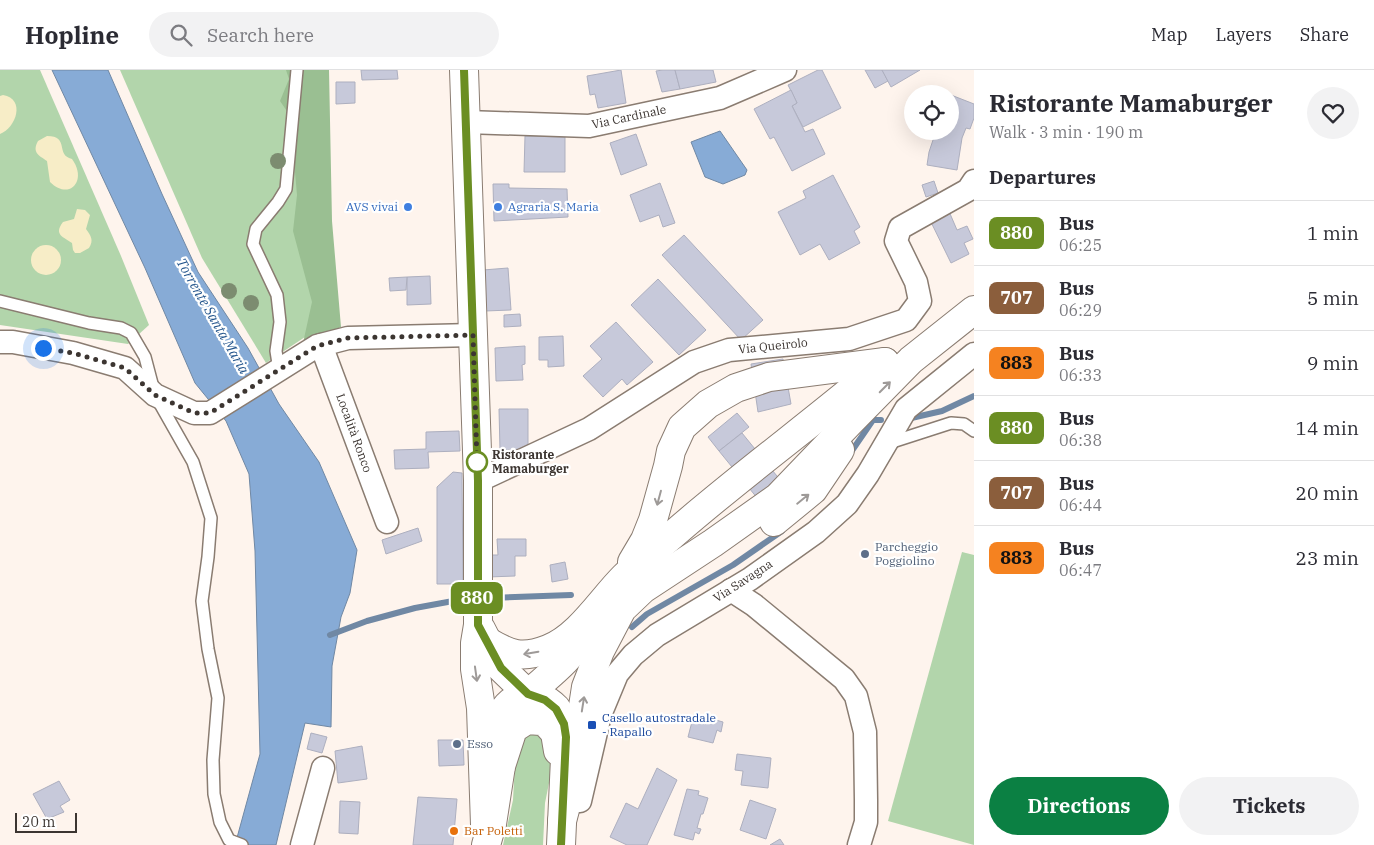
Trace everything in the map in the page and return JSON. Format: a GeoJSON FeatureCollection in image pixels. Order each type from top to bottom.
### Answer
{"type":"FeatureCollection","features":[{"type":"Feature","properties":{"kind":"main road"},"geometry":{"type":"LineString","coordinates":[[464,70],[478,481],[480,617],[475,643],[474,669],[482,708],[486,845]]}},
{"type":"Feature","properties":{"kind":"main road"},"geometry":{"type":"LineString","coordinates":[[640,549],[693,499],[793,415],[876,363],[910,346],[974,293]]}},
{"type":"Feature","properties":{"kind":"main road"},"geometry":{"type":"LineString","coordinates":[[629,587],[643,589],[778,497],[911,360],[974,310]]}},
{"type":"Feature","properties":{"kind":"main road"},"geometry":{"type":"LineString","coordinates":[[561,833],[570,791],[586,687],[611,626],[622,609],[640,549],[653,520],[671,451],[682,427],[708,404],[736,388],[769,377],[876,363]]}},
{"type":"Feature","properties":{"kind":"main road"},"geometry":{"type":"LineString","coordinates":[[629,587],[707,506],[839,402],[876,363]]}},
{"type":"Feature","properties":{"kind":"main road"},"geometry":{"type":"LineString","coordinates":[[480,617],[506,653],[520,655],[549,649],[566,639],[598,606],[654,571],[765,485],[846,416],[858,413]]}},
{"type":"Feature","properties":{"kind":"main road"},"geometry":{"type":"LineString","coordinates":[[501,766],[497,734],[499,718],[515,698],[528,694],[557,668],[580,642],[598,606]]}},
{"type":"Feature","properties":{"kind":"main road"},"geometry":{"type":"LineString","coordinates":[[480,617],[501,668],[528,694],[545,700],[556,709],[564,724],[566,737],[561,833]]}},
{"type":"Feature","properties":{"kind":"main road"},"geometry":{"type":"LineString","coordinates":[[486,845],[492,824],[501,766],[513,729],[527,720],[541,721],[552,728],[557,739],[563,784]]}},
{"type":"Feature","properties":{"kind":"street","name":"Via Cardinale"},"geometry":{"type":"LineString","coordinates":[[466,122],[589,126],[720,98],[785,70]]}},
{"type":"Feature","properties":{"kind":"street","name":"Via Queirolo"},"geometry":{"type":"LineString","coordinates":[[478,481],[588,429],[694,362],[729,350],[849,339],[906,320],[920,302],[916,282],[896,241],[900,228],[968,190],[974,181]]}},
{"type":"Feature","properties":{"kind":"street"},"geometry":{"type":"LineString","coordinates":[[0,342],[13,342],[73,353],[125,368],[155,395],[194,413],[210,413],[321,345],[348,338],[473,335]]}},
{"type":"Feature","properties":{"kind":"street","name":"Località Ronco"},"geometry":{"type":"LineString","coordinates":[[321,345],[387,522]]}},
{"type":"Feature","properties":{"kind":"street","name":"Via Savagna"},"geometry":{"type":"LineString","coordinates":[[561,833],[577,815],[600,715],[617,674],[633,655],[658,635],[731,590],[816,532],[847,504],[868,474],[906,409],[974,354]]}},
{"type":"Feature","properties":{"kind":"street"},"geometry":{"type":"LineString","coordinates":[[731,590],[754,605],[844,679],[856,696],[865,732],[866,822],[859,845]]}},
{"type":"Feature","properties":{"kind":"street"},"geometry":{"type":"LineString","coordinates":[[302,845],[323,768]]}},
{"type":"Feature","properties":{"kind":"lane"},"geometry":{"type":"LineString","coordinates":[[278,371],[276,351],[280,322],[277,295],[253,244],[256,228],[278,202],[286,189],[297,70]]}},
{"type":"Feature","properties":{"kind":"lane"},"geometry":{"type":"LineString","coordinates":[[0,301],[89,323],[120,328],[131,333],[145,357],[155,395],[193,462],[211,518],[202,601],[208,650],[218,698],[213,760],[214,794],[220,822],[229,840],[242,845]]}},
{"type":"Feature","properties":{"kind":"lane"},"geometry":{"type":"LineString","coordinates":[[885,445],[951,423],[964,424],[974,431]]}},
{"type":"Feature","properties":{"kind":"green space"},"geometry":{"type":"Polygon","coordinates":[[[0,70],[40,70],[149,325],[128,344],[0,325],[0,70]]]}},
{"type":"Feature","properties":{"kind":"green space"},"geometry":{"type":"Polygon","coordinates":[[[120,70],[306,70],[321,286],[311,333],[266,363],[202,258],[120,70]]]}},
{"type":"Feature","properties":{"kind":"green space"},"geometry":{"type":"Polygon","coordinates":[[[286,70],[329,70],[332,221],[341,327],[303,343],[312,302],[293,231],[297,195],[293,149],[295,123],[280,101],[289,79],[286,70]]]}},
{"type":"Feature","properties":{"kind":"green space"},"geometry":{"type":"Polygon","coordinates":[[[962,552],[974,555],[974,845],[888,821],[962,552]]]}},
{"type":"Feature","properties":{"kind":"green space"},"geometry":{"type":"Polygon","coordinates":[[[540,731],[553,763],[545,803],[543,845],[503,845],[513,800],[516,745],[527,733],[540,731]]]}},
{"type":"Feature","properties":{"kind":"sand"},"geometry":{"type":"Polygon","coordinates":[[[3,95],[14,102],[16,114],[6,131],[0,134],[0,96],[3,95]]]}},
{"type":"Feature","properties":{"kind":"sand"},"geometry":{"type":"Polygon","coordinates":[[[47,136],[54,137],[61,142],[64,154],[72,159],[76,167],[77,181],[70,189],[64,190],[50,182],[47,161],[36,151],[38,141],[47,136]]]}},
{"type":"Feature","properties":{"kind":"sand"},"geometry":{"type":"Polygon","coordinates":[[[77,209],[85,210],[90,215],[86,229],[92,240],[89,248],[80,253],[75,253],[72,243],[59,233],[63,222],[74,219],[77,209]]]}},
{"type":"Feature","properties":{"kind":"sand"},"geometry":{"type":"Polygon","coordinates":[[[46,245],[57,249],[61,260],[57,271],[46,275],[35,271],[31,260],[35,249],[46,245]]]}},
{"type":"Feature","properties":{"kind":"water","name":"Torrente Santa Maria"},"geometry":{"type":"Polygon","coordinates":[[[52,70],[108,70],[198,272],[248,348],[279,404],[319,462],[357,550],[350,593],[341,617],[332,666],[331,727],[305,723],[276,845],[235,845],[260,754],[255,551],[249,474],[226,421],[195,383],[145,268],[52,70]]]}},
{"type":"Feature","properties":{"kind":"water"},"geometry":{"type":"Polygon","coordinates":[[[720,131],[747,170],[745,175],[723,184],[705,177],[691,142],[720,131]]]}},
{"type":"Feature","properties":{"kind":"building"},"geometry":{"type":"Polygon","coordinates":[[[361,70],[397,70],[398,79],[362,80],[361,70]]]}},
{"type":"Feature","properties":{"kind":"building"},"geometry":{"type":"Polygon","coordinates":[[[621,70],[626,103],[598,108],[595,94],[590,95],[587,76],[621,70]]]}},
{"type":"Feature","properties":{"kind":"building"},"geometry":{"type":"Polygon","coordinates":[[[675,70],[680,89],[662,92],[656,71],[675,70]]]}},
{"type":"Feature","properties":{"kind":"building"},"geometry":{"type":"Polygon","coordinates":[[[675,70],[713,70],[716,82],[680,89],[675,70]]]}},
{"type":"Feature","properties":{"kind":"building"},"geometry":{"type":"Polygon","coordinates":[[[818,70],[822,70],[841,108],[803,127],[792,106],[797,103],[788,85],[818,70]]]}},
{"type":"Feature","properties":{"kind":"building"},"geometry":{"type":"Polygon","coordinates":[[[865,70],[882,70],[888,81],[875,88],[865,70]]]}},
{"type":"Feature","properties":{"kind":"building"},"geometry":{"type":"Polygon","coordinates":[[[882,70],[920,70],[891,87],[882,70]]]}},
{"type":"Feature","properties":{"kind":"building"},"geometry":{"type":"Polygon","coordinates":[[[336,82],[355,82],[355,103],[336,104],[336,82]]]}},
{"type":"Feature","properties":{"kind":"building"},"geometry":{"type":"Polygon","coordinates":[[[791,90],[797,103],[792,106],[805,132],[813,129],[825,154],[792,171],[774,137],[770,139],[754,109],[791,90]]]}},
{"type":"Feature","properties":{"kind":"building"},"geometry":{"type":"Polygon","coordinates":[[[959,98],[974,104],[974,118],[970,129],[966,128],[962,138],[957,170],[927,165],[933,140],[959,140],[959,98]]]}},
{"type":"Feature","properties":{"kind":"building"},"geometry":{"type":"Polygon","coordinates":[[[636,134],[647,165],[621,175],[610,143],[636,134]]]}},
{"type":"Feature","properties":{"kind":"building"},"geometry":{"type":"Polygon","coordinates":[[[525,136],[565,137],[565,172],[524,172],[525,136]]]}},
{"type":"Feature","properties":{"kind":"building"},"geometry":{"type":"Polygon","coordinates":[[[833,175],[860,227],[854,231],[860,243],[829,260],[820,244],[800,255],[778,212],[806,198],[803,191],[833,175]]]}},
{"type":"Feature","properties":{"kind":"building"},"geometry":{"type":"Polygon","coordinates":[[[934,181],[938,193],[926,197],[922,185],[934,181]]]}},
{"type":"Feature","properties":{"kind":"building"},"geometry":{"type":"Polygon","coordinates":[[[660,183],[675,223],[663,227],[659,215],[640,222],[630,195],[660,183]]]}},
{"type":"Feature","properties":{"kind":"building"},"geometry":{"type":"Polygon","coordinates":[[[493,184],[509,184],[509,188],[567,189],[568,217],[494,221],[493,184]]]}},
{"type":"Feature","properties":{"kind":"building"},"geometry":{"type":"Polygon","coordinates":[[[948,209],[957,230],[967,226],[973,239],[964,243],[969,254],[951,263],[929,218],[948,209]]]}},
{"type":"Feature","properties":{"kind":"building"},"geometry":{"type":"Polygon","coordinates":[[[684,235],[763,320],[741,340],[662,255],[684,235]]]}},
{"type":"Feature","properties":{"kind":"building"},"geometry":{"type":"Polygon","coordinates":[[[508,268],[511,310],[485,311],[483,270],[508,268]]]}},
{"type":"Feature","properties":{"kind":"building"},"geometry":{"type":"Polygon","coordinates":[[[430,276],[431,304],[407,305],[407,277],[430,276]]]}},
{"type":"Feature","properties":{"kind":"building"},"geometry":{"type":"Polygon","coordinates":[[[407,277],[406,290],[390,291],[389,278],[407,277]]]}},
{"type":"Feature","properties":{"kind":"building"},"geometry":{"type":"Polygon","coordinates":[[[658,279],[706,330],[679,355],[631,305],[658,279]]]}},
{"type":"Feature","properties":{"kind":"building"},"geometry":{"type":"Polygon","coordinates":[[[520,314],[521,326],[504,327],[504,315],[520,314]]]}},
{"type":"Feature","properties":{"kind":"building"},"geometry":{"type":"Polygon","coordinates":[[[616,322],[653,362],[627,385],[622,379],[603,397],[583,376],[602,359],[590,346],[616,322]]]}},
{"type":"Feature","properties":{"kind":"building"},"geometry":{"type":"Polygon","coordinates":[[[563,336],[564,366],[548,367],[548,360],[539,360],[539,337],[563,336]]]}},
{"type":"Feature","properties":{"kind":"building"},"geometry":{"type":"Polygon","coordinates":[[[525,346],[525,364],[522,365],[523,380],[496,381],[495,348],[525,346]]]}},
{"type":"Feature","properties":{"kind":"building"},"geometry":{"type":"Polygon","coordinates":[[[783,359],[791,404],[758,412],[751,364],[783,359]]]}},
{"type":"Feature","properties":{"kind":"building"},"geometry":{"type":"Polygon","coordinates":[[[499,409],[528,409],[528,449],[500,450],[499,409]]]}},
{"type":"Feature","properties":{"kind":"building"},"geometry":{"type":"Polygon","coordinates":[[[737,413],[749,427],[719,451],[708,437],[737,413]]]}},
{"type":"Feature","properties":{"kind":"building"},"geometry":{"type":"Polygon","coordinates":[[[459,431],[460,451],[428,452],[429,468],[395,469],[394,450],[426,449],[426,432],[459,431]]]}},
{"type":"Feature","properties":{"kind":"building"},"geometry":{"type":"Polygon","coordinates":[[[742,433],[807,513],[784,531],[719,451],[742,433]]]}},
{"type":"Feature","properties":{"kind":"building"},"geometry":{"type":"Polygon","coordinates":[[[453,472],[462,473],[463,584],[437,584],[437,487],[453,472]]]}},
{"type":"Feature","properties":{"kind":"building"},"geometry":{"type":"Polygon","coordinates":[[[418,528],[422,541],[386,554],[382,540],[418,528]]]}},
{"type":"Feature","properties":{"kind":"building"},"geometry":{"type":"Polygon","coordinates":[[[497,539],[526,539],[526,556],[515,556],[515,576],[488,577],[487,555],[498,555],[497,539]]]}},
{"type":"Feature","properties":{"kind":"building"},"geometry":{"type":"Polygon","coordinates":[[[565,562],[568,579],[552,582],[550,565],[565,562]]]}},
{"type":"Feature","properties":{"kind":"building"},"geometry":{"type":"Polygon","coordinates":[[[694,714],[723,722],[721,732],[717,730],[713,743],[688,737],[694,714]]]}},
{"type":"Feature","properties":{"kind":"building"},"geometry":{"type":"Polygon","coordinates":[[[311,733],[327,737],[322,753],[307,749],[311,733]]]}},
{"type":"Feature","properties":{"kind":"building"},"geometry":{"type":"Polygon","coordinates":[[[438,740],[463,740],[464,765],[439,766],[438,740]]]}},
{"type":"Feature","properties":{"kind":"building"},"geometry":{"type":"Polygon","coordinates":[[[362,746],[367,779],[338,783],[335,751],[362,746]]]}},
{"type":"Feature","properties":{"kind":"building"},"geometry":{"type":"Polygon","coordinates":[[[737,754],[771,758],[768,788],[741,785],[743,771],[735,770],[737,754]]]}},
{"type":"Feature","properties":{"kind":"building"},"geometry":{"type":"Polygon","coordinates":[[[657,768],[677,780],[647,845],[627,845],[610,837],[626,803],[638,809],[657,768]]]}},
{"type":"Feature","properties":{"kind":"building"},"geometry":{"type":"Polygon","coordinates":[[[59,781],[70,800],[60,806],[64,812],[47,819],[33,794],[59,781]]]}},
{"type":"Feature","properties":{"kind":"building"},"geometry":{"type":"Polygon","coordinates":[[[687,789],[699,791],[698,795],[708,798],[697,828],[701,829],[699,834],[695,832],[693,840],[674,835],[687,789]]]}},
{"type":"Feature","properties":{"kind":"building"},"geometry":{"type":"Polygon","coordinates":[[[418,797],[457,799],[453,845],[413,845],[418,797]]]}},
{"type":"Feature","properties":{"kind":"building"},"geometry":{"type":"Polygon","coordinates":[[[750,800],[776,809],[766,839],[740,830],[750,800]]]}},
{"type":"Feature","properties":{"kind":"building"},"geometry":{"type":"Polygon","coordinates":[[[340,801],[360,802],[358,834],[339,833],[340,801]]]}},
{"type":"Feature","properties":{"kind":"building"},"geometry":{"type":"Polygon","coordinates":[[[780,839],[784,845],[770,845],[780,839]]]}},
{"type":"Feature","properties":{"kind":"waterway"},"geometry":{"type":"LineString","coordinates":[[907,419],[942,411],[974,396]]}},
{"type":"Feature","properties":{"kind":"waterway"},"geometry":{"type":"LineString","coordinates":[[849,455],[873,420],[881,420]]}},
{"type":"Feature","properties":{"kind":"waterway"},"geometry":{"type":"LineString","coordinates":[[632,627],[647,614],[733,565],[782,531]]}},
{"type":"Feature","properties":{"kind":"waterway"},"geometry":{"type":"LineString","coordinates":[[489,598],[571,595]]}},
{"type":"Feature","properties":{"kind":"waterway"},"geometry":{"type":"LineString","coordinates":[[330,635],[367,621],[415,608],[464,599]]}},
{"type":"Feature","properties":{"kind":"bus line","name":"880"},"geometry":{"type":"LineString","coordinates":[[464,70],[478,481],[478,625],[501,668],[528,694],[545,700],[556,709],[564,724],[566,737],[561,845]]}},
{"type":"Feature","properties":{"kind":"place","name":"AVS vivai"},"geometry":{"type":"Point","coordinates":[408,207]}},
{"type":"Feature","properties":{"kind":"place","name":"Agraria S. Maria"},"geometry":{"type":"Point","coordinates":[498,207]}},
{"type":"Feature","properties":{"kind":"place","name":"Ristorante Mamaburger"},"geometry":{"type":"Point","coordinates":[477,462]}},
{"type":"Feature","properties":{"kind":"place","name":"Parcheggio Poggiolino"},"geometry":{"type":"Point","coordinates":[865,554]}},
{"type":"Feature","properties":{"kind":"place","name":"Casello autostradale - Rapallo"},"geometry":{"type":"Point","coordinates":[592,725]}},
{"type":"Feature","properties":{"kind":"place","name":"Esso"},"geometry":{"type":"Point","coordinates":[457,744]}},
{"type":"Feature","properties":{"kind":"place","name":"Bar Poletti"},"geometry":{"type":"Point","coordinates":[454,831]}},
{"type":"Feature","properties":{"kind":"route"},"geometry":{"type":"LineString","coordinates":[[43,348],[73,353],[125,368],[155,395],[194,413],[210,413],[317,346],[348,338],[473,335],[477,462]]}}]}
